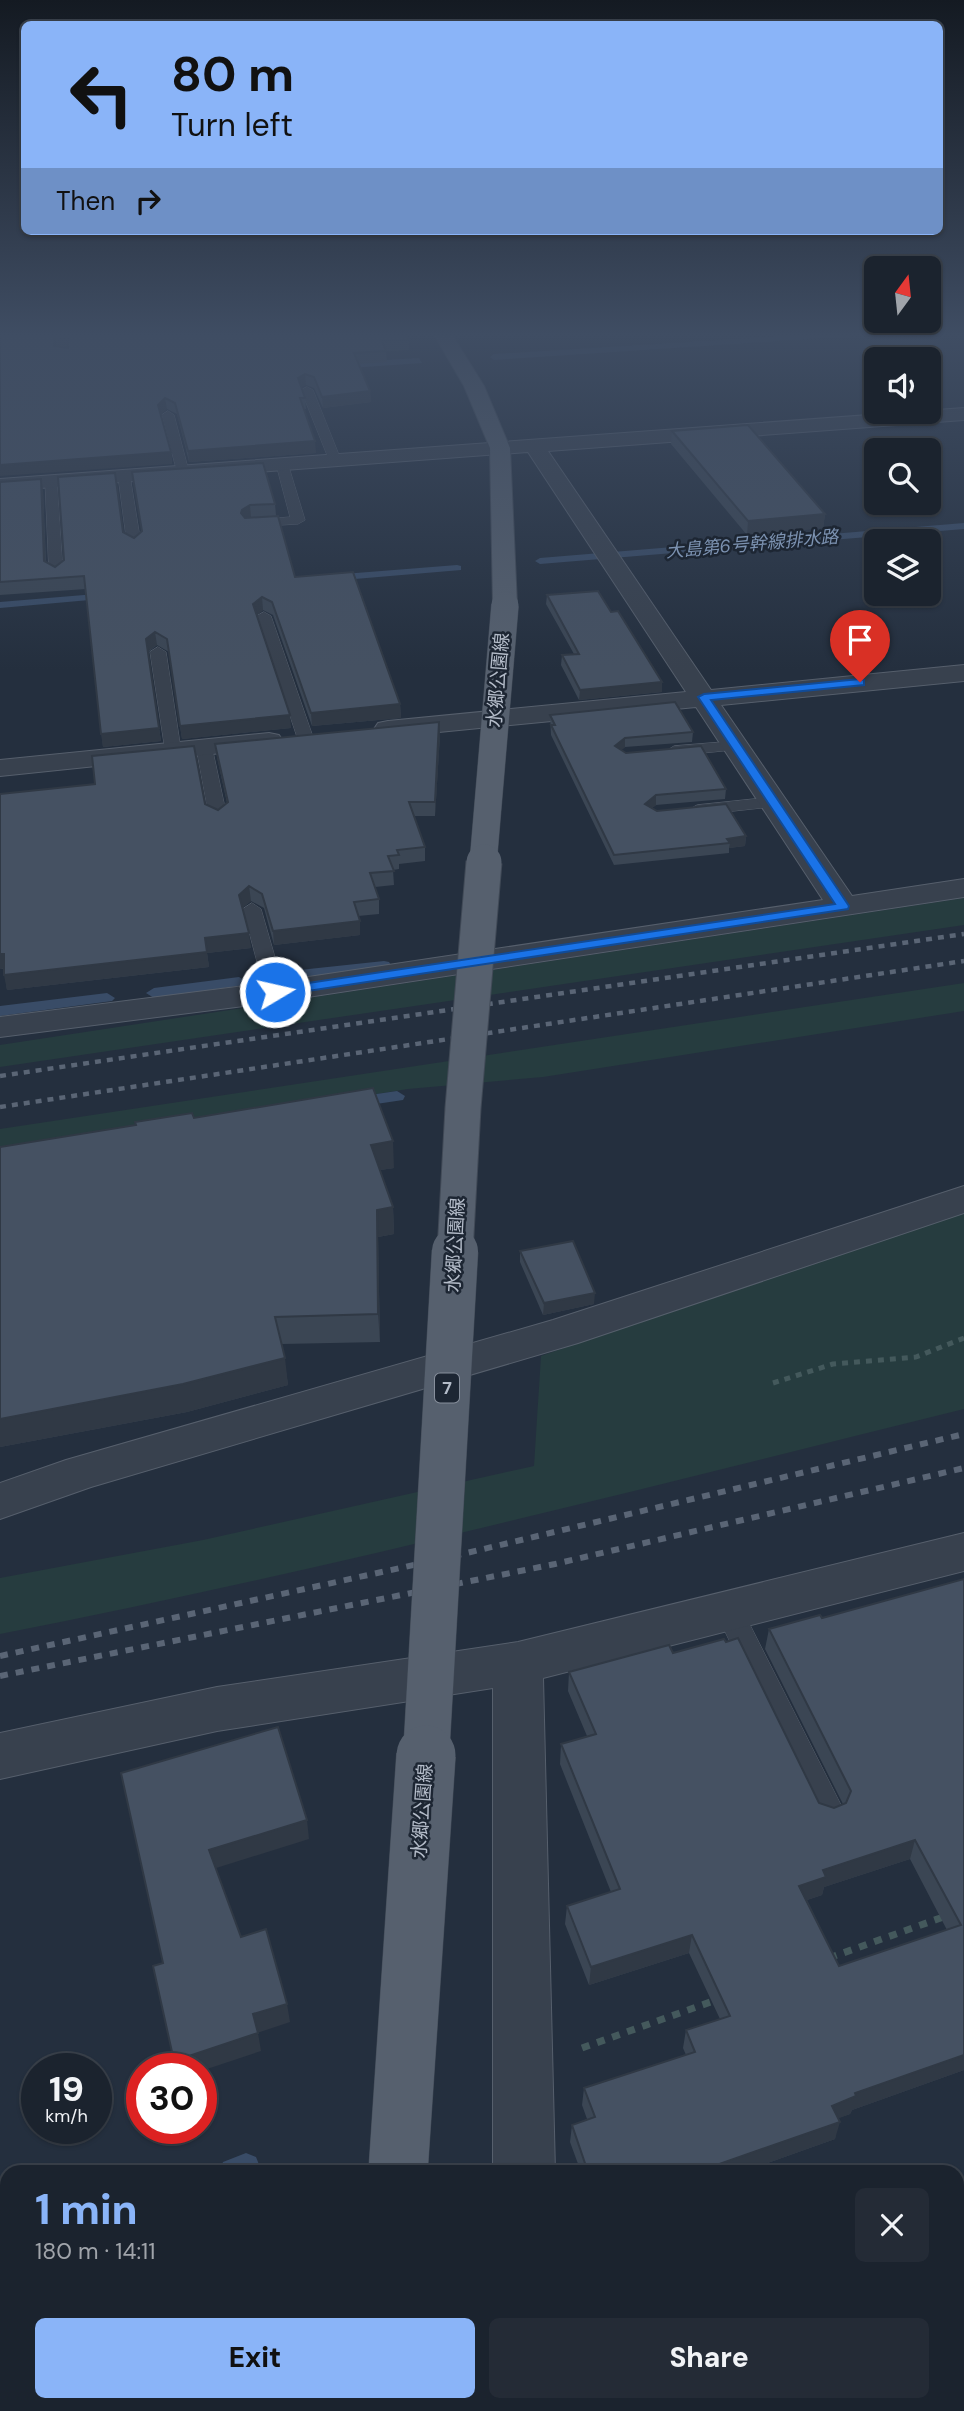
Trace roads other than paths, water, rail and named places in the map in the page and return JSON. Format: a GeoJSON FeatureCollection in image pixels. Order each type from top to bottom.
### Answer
{"type":"FeatureCollection","features":[{"type":"Feature","properties":{"kind":"main road","name":"水郷公園線"},"geometry":{"type":"LineString","coordinates":[[398,2165],[428,1726],[463,1108],[505,605],[500,448]]}},
{"type":"Feature","properties":{"kind":"street"},"geometry":{"type":"LineString","coordinates":[[534,446],[843,906]]}},
{"type":"Feature","properties":{"kind":"street"},"geometry":{"type":"LineString","coordinates":[[0,485],[541,446]]}},
{"type":"Feature","properties":{"kind":"street"},"geometry":{"type":"LineString","coordinates":[[360,732],[964,673]]}},
{"type":"Feature","properties":{"kind":"street"},"geometry":{"type":"LineString","coordinates":[[0,768],[332,735]]}},
{"type":"Feature","properties":{"kind":"street"},"geometry":{"type":"LineString","coordinates":[[0,1027],[275,992],[964,888]]}},
{"type":"Feature","properties":{"kind":"street"},"geometry":{"type":"LineString","coordinates":[[0,1501],[82,1472],[563,1332],[964,1199]]}},
{"type":"Feature","properties":{"kind":"street"},"geometry":{"type":"LineString","coordinates":[[0,1756],[217,1709],[518,1663],[964,1552]]}},
{"type":"Feature","properties":{"kind":"street"},"geometry":{"type":"LineString","coordinates":[[518,1663],[524,2165]]}},
{"type":"Feature","properties":{"kind":"lane"},"geometry":{"type":"LineString","coordinates":[[176,446],[183,472]]}},
{"type":"Feature","properties":{"kind":"lane"},"geometry":{"type":"LineString","coordinates":[[329,446],[335,460]]}},
{"type":"Feature","properties":{"kind":"lane"},"geometry":{"type":"LineString","coordinates":[[251,524],[298,520],[282,464]]}},
{"type":"Feature","properties":{"kind":"lane"},"geometry":{"type":"LineString","coordinates":[[124,476],[134,544]]}},
{"type":"Feature","properties":{"kind":"lane"},"geometry":{"type":"LineString","coordinates":[[51,481],[56,573]]}},
{"type":"Feature","properties":{"kind":"lane"},"geometry":{"type":"LineString","coordinates":[[264,616],[305,737]]}},
{"type":"Feature","properties":{"kind":"lane"},"geometry":{"type":"LineString","coordinates":[[158,652],[173,751]]}},
{"type":"Feature","properties":{"kind":"lane"},"geometry":{"type":"LineString","coordinates":[[653,753],[736,746]]}},
{"type":"Feature","properties":{"kind":"lane"},"geometry":{"type":"LineString","coordinates":[[204,747],[218,817]]}},
{"type":"Feature","properties":{"kind":"lane"},"geometry":{"type":"LineString","coordinates":[[682,811],[774,802]]}},
{"type":"Feature","properties":{"kind":"lane"},"geometry":{"type":"LineString","coordinates":[[252,909],[275,992]]}},
{"type":"Feature","properties":{"kind":"lane"},"geometry":{"type":"LineString","coordinates":[[729,1611],[828,1811]]}},
{"type":"Feature","properties":{"kind":"waterway","name":"大島第6号幹線排水路"},"geometry":{"type":"LineString","coordinates":[[540,561],[964,526]]}},
{"type":"Feature","properties":{"kind":"waterway","name":"大島第6号幹線排水路"},"geometry":{"type":"LineString","coordinates":[[331,578],[457,568]]}},
{"type":"Feature","properties":{"kind":"waterway","name":"大島第6号幹線排水路"},"geometry":{"type":"LineString","coordinates":[[0,605],[108,596]]}},
{"type":"Feature","properties":{"kind":"waterway"},"geometry":{"type":"LineString","coordinates":[[290,976],[384,965]]}},
{"type":"Feature","properties":{"kind":"waterway"},"geometry":{"type":"LineString","coordinates":[[154,993],[239,982]]}},
{"type":"Feature","properties":{"kind":"waterway"},"geometry":{"type":"LineString","coordinates":[[0,1011],[107,998]]}},
{"type":"Feature","properties":{"kind":"waterway"},"geometry":{"type":"LineString","coordinates":[[356,1102],[397,1096]]}},
{"type":"Feature","properties":{"kind":"railway"},"geometry":{"type":"LineString","coordinates":[[0,1076],[964,934]]}},
{"type":"Feature","properties":{"kind":"railway"},"geometry":{"type":"LineString","coordinates":[[0,1107],[964,961]]}},
{"type":"Feature","properties":{"kind":"railway"},"geometry":{"type":"LineString","coordinates":[[0,1656],[450,1557],[964,1434]]}},
{"type":"Feature","properties":{"kind":"railway"},"geometry":{"type":"LineString","coordinates":[[0,1676],[555,1564],[964,1468]]}}]}
